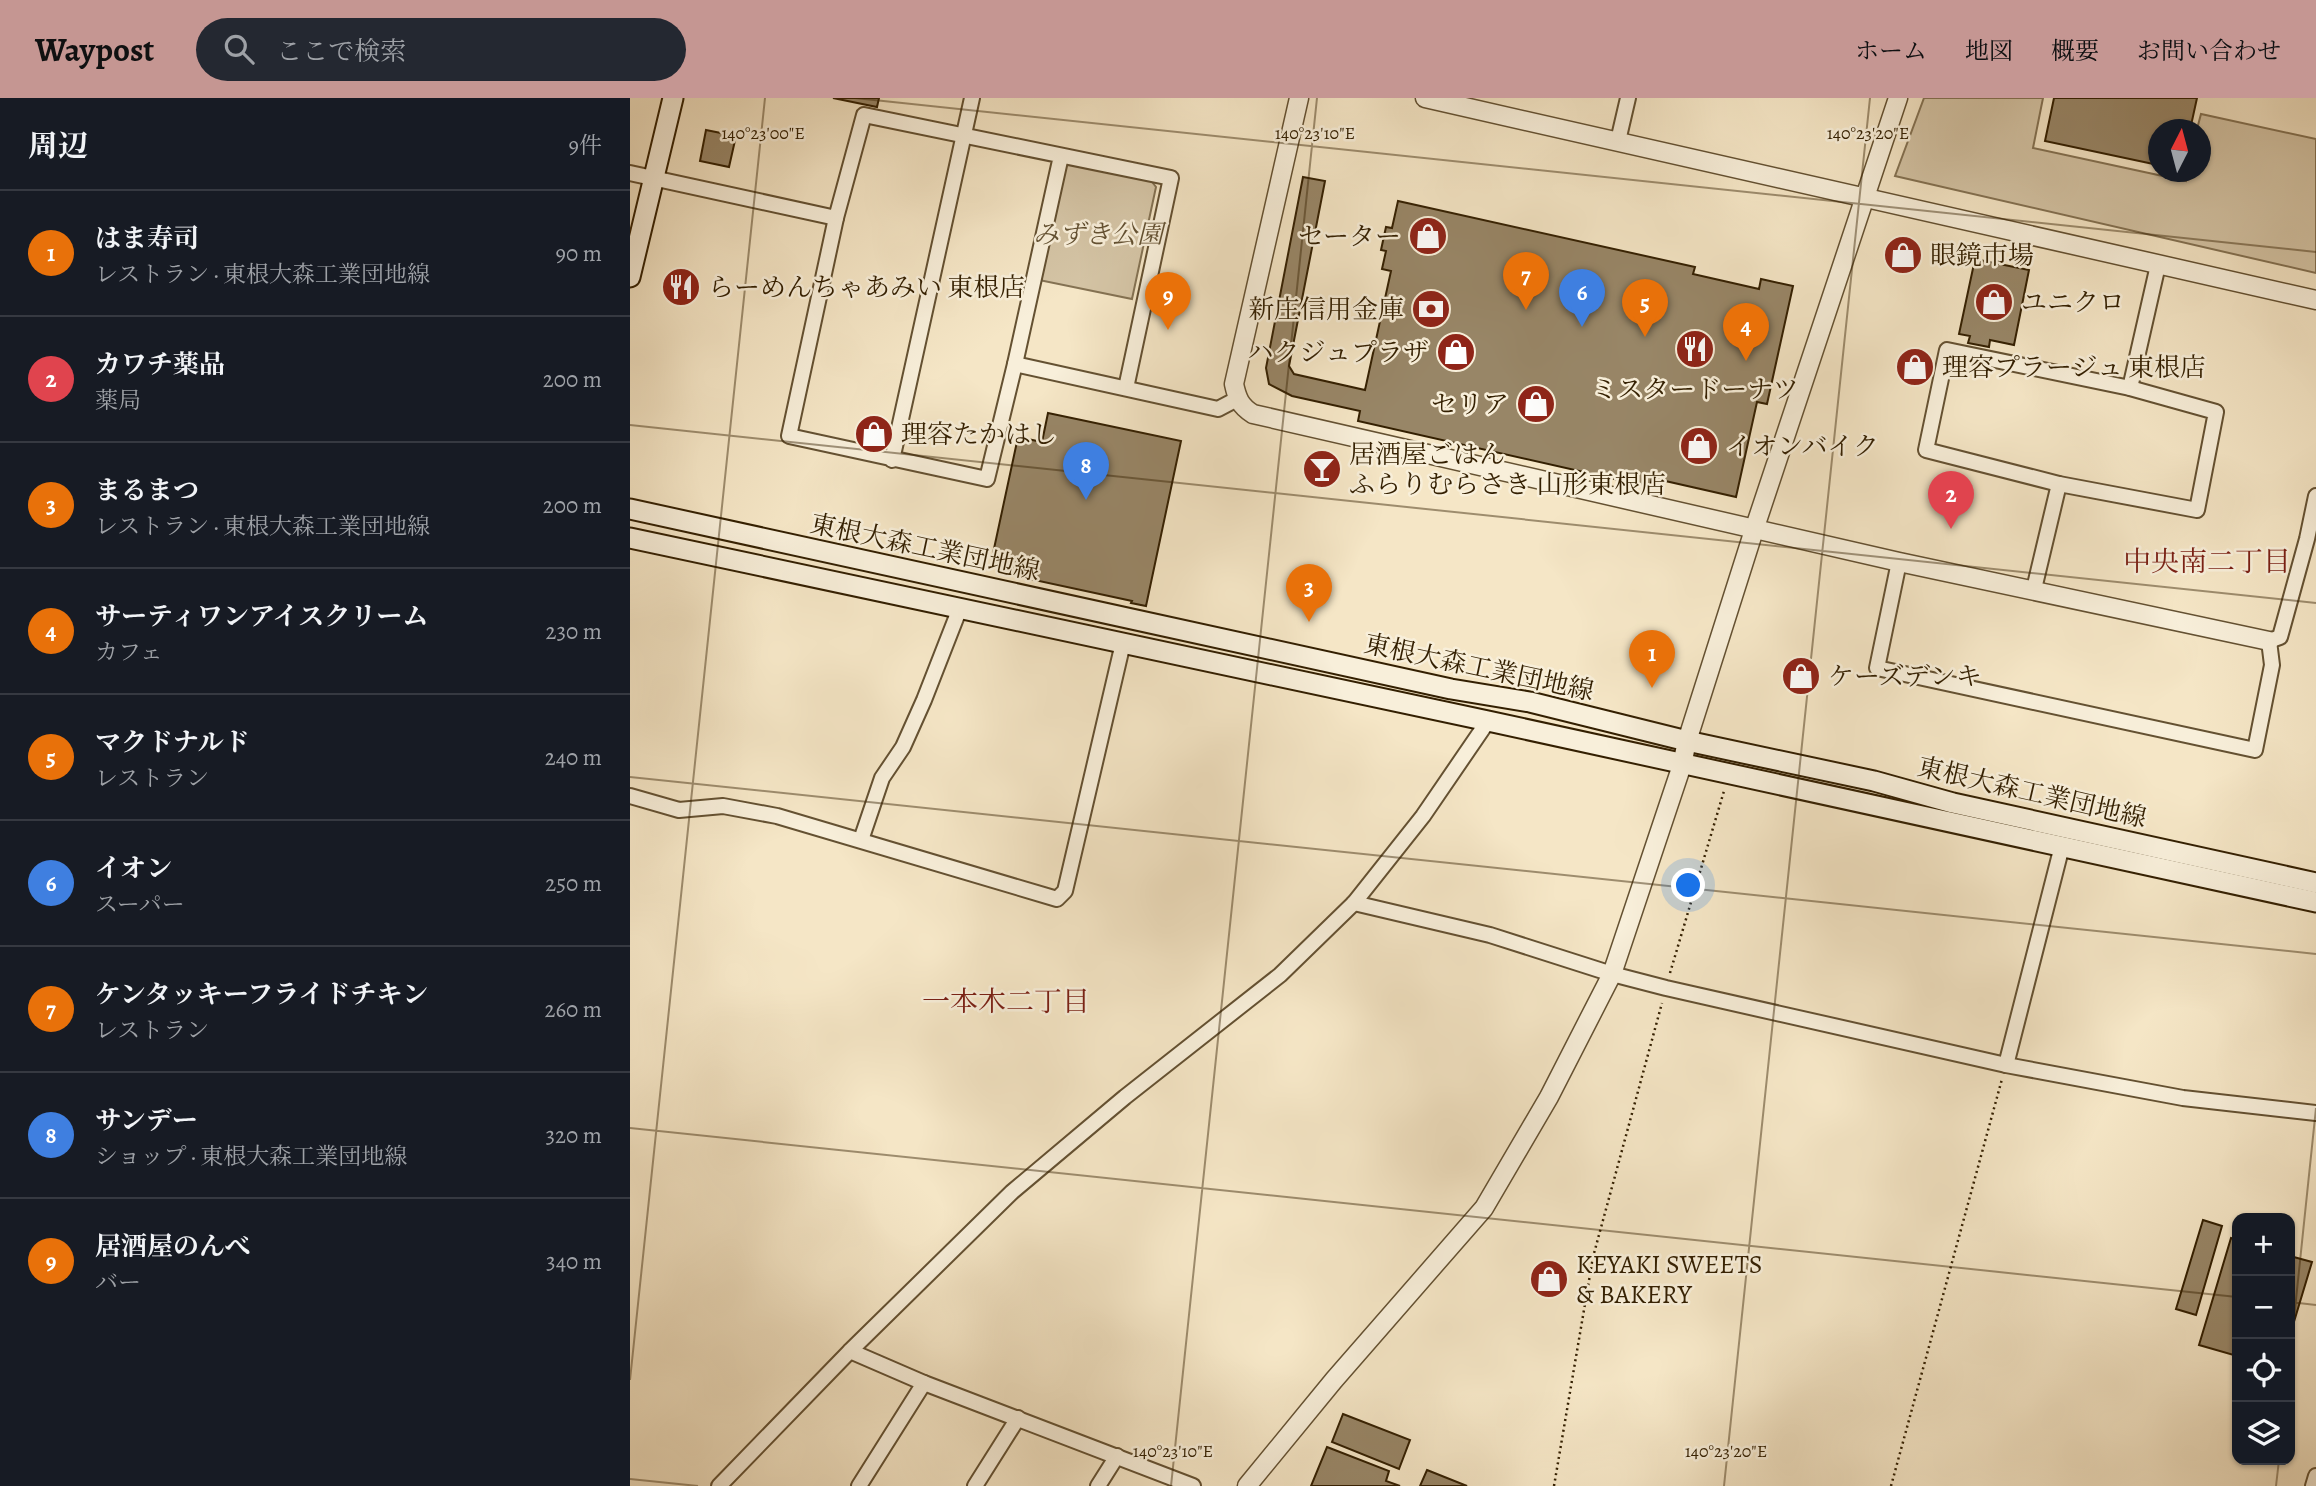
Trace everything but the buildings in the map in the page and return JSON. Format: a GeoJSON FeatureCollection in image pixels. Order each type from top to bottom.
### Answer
{"type":"FeatureCollection","features":[{"type":"Feature","properties":{"kind":"main road"},"geometry":{"type":"LineString","coordinates":[[630,276],[673,98]]}},
{"type":"Feature","properties":{"kind":"main road","name":"東根大森工業団地線"},"geometry":{"type":"LineString","coordinates":[[630,509],[1451,689],[1530,702],[1874,781],[1953,803],[2316,883]]}},
{"type":"Feature","properties":{"kind":"main road","name":"東根大森工業団地線"},"geometry":{"type":"LineString","coordinates":[[630,538],[1488,721],[2316,902]]}},
{"type":"Feature","properties":{"kind":"street"},"geometry":{"type":"LineString","coordinates":[[892,460],[972,98]]}},
{"type":"Feature","properties":{"kind":"street"},"geometry":{"type":"LineString","coordinates":[[1299,98],[1234,384],[1237,399],[1253,414],[1899,562],[2269,641],[2280,637],[2311,540],[2316,496]]}},
{"type":"Feature","properties":{"kind":"street"},"geometry":{"type":"LineString","coordinates":[[1425,98],[2316,300]]}},
{"type":"Feature","properties":{"kind":"street"},"geometry":{"type":"LineString","coordinates":[[1618,141],[1628,98]]}},
{"type":"Feature","properties":{"kind":"street"},"geometry":{"type":"LineString","coordinates":[[1247,1486],[1334,1380],[1484,1208],[1549,1097],[1612,974],[1682,765],[1687,740],[1755,527],[1898,98]]}},
{"type":"Feature","properties":{"kind":"street"},"geometry":{"type":"LineString","coordinates":[[1061,156],[987,479],[789,436],[836,218],[864,114],[1171,178],[1126,388]]}},
{"type":"Feature","properties":{"kind":"street"},"geometry":{"type":"LineString","coordinates":[[630,173],[836,218]]}},
{"type":"Feature","properties":{"kind":"street"},"geometry":{"type":"LineString","coordinates":[[2130,388],[2158,265]]}},
{"type":"Feature","properties":{"kind":"street"},"geometry":{"type":"LineString","coordinates":[[1947,350],[2130,388],[2216,412],[2197,510],[2059,484],[1926,450],[1947,350]]}},
{"type":"Feature","properties":{"kind":"street"},"geometry":{"type":"LineString","coordinates":[[1015,364],[1218,409],[1237,399]]}},
{"type":"Feature","properties":{"kind":"street"},"geometry":{"type":"LineString","coordinates":[[2034,589],[2059,484]]}},
{"type":"Feature","properties":{"kind":"street"},"geometry":{"type":"LineString","coordinates":[[1899,562],[1877,667],[2255,750],[2272,665],[2269,641]]}},
{"type":"Feature","properties":{"kind":"street"},"geometry":{"type":"LineString","coordinates":[[861,840],[882,778],[903,747],[914,724],[960,608]]}},
{"type":"Feature","properties":{"kind":"street"},"geometry":{"type":"LineString","coordinates":[[630,796],[679,810],[736,807],[823,828],[1057,899],[1065,891],[1123,643]]}},
{"type":"Feature","properties":{"kind":"street"},"geometry":{"type":"LineString","coordinates":[[719,1486],[850,1351],[1012,1192],[1125,1097],[1280,975],[1354,904],[1423,816],[1488,721]]}},
{"type":"Feature","properties":{"kind":"street"},"geometry":{"type":"LineString","coordinates":[[2006,1065],[2062,846]]}},
{"type":"Feature","properties":{"kind":"street"},"geometry":{"type":"LineString","coordinates":[[1354,904],[1490,935],[1612,974],[1666,988],[2006,1065],[2183,1098],[2316,1113]]}},
{"type":"Feature","properties":{"kind":"street"},"geometry":{"type":"LineString","coordinates":[[850,1351],[924,1383],[1193,1486]]}},
{"type":"Feature","properties":{"kind":"street"},"geometry":{"type":"LineString","coordinates":[[859,1486],[924,1383]]}},
{"type":"Feature","properties":{"kind":"street"},"geometry":{"type":"LineString","coordinates":[[975,1486],[1018,1418]]}},
{"type":"Feature","properties":{"kind":"street"},"geometry":{"type":"LineString","coordinates":[[1098,1486],[1117,1456]]}},
{"type":"Feature","properties":{"kind":"street"},"geometry":{"type":"LineString","coordinates":[[2314,1486],[2316,1476]]}},
{"type":"Feature","properties":{"kind":"path"},"geometry":{"type":"LineString","coordinates":[[1554,1486],[1592,1256],[1728,775]]}},
{"type":"Feature","properties":{"kind":"path"},"geometry":{"type":"LineString","coordinates":[[1891,1486],[2006,1065]]}},
{"type":"Feature","properties":{"kind":"green space"},"geometry":{"type":"Polygon","coordinates":[[[1924,98],[2043,98],[2033,148],[2148,173],[2148,182],[2211,182],[2211,119],[2200,119],[2201,114],[2316,139],[2316,273],[1895,176],[1924,98]]]}},
{"type":"Feature","properties":{"kind":"green space","name":"みずき公園"},"geometry":{"type":"Polygon","coordinates":[[[1073,162],[1149,178],[1156,187],[1132,299],[1039,280],[1064,165],[1073,162]]]}},
{"type":"Feature","properties":{"kind":"place","name":"セーター"},"geometry":{"type":"Point","coordinates":[1428,236]}},
{"type":"Feature","properties":{"kind":"place","name":"眼鏡市場"},"geometry":{"type":"Point","coordinates":[1903,255]}},
{"type":"Feature","properties":{"kind":"place","name":"らーめんちゃあみい 東根店"},"geometry":{"type":"Point","coordinates":[681,287]}},
{"type":"Feature","properties":{"kind":"place","name":"ユニクロ"},"geometry":{"type":"Point","coordinates":[1994,302]}},
{"type":"Feature","properties":{"kind":"place","name":"新庄信用金庫"},"geometry":{"type":"Point","coordinates":[1431,309]}},
{"type":"Feature","properties":{"kind":"place","name":"ケンタッキーフライドチキン"},"geometry":{"type":"Point","coordinates":[1526,310]}},
{"type":"Feature","properties":{"kind":"place","name":"イオン"},"geometry":{"type":"Point","coordinates":[1582,327]}},
{"type":"Feature","properties":{"kind":"place","name":"居酒屋のんべ"},"geometry":{"type":"Point","coordinates":[1168,330]}},
{"type":"Feature","properties":{"kind":"place","name":"マクドナルド"},"geometry":{"type":"Point","coordinates":[1645,337]}},
{"type":"Feature","properties":{"kind":"place","name":"ミスタードーナツ"},"geometry":{"type":"Point","coordinates":[1695,349]}},
{"type":"Feature","properties":{"kind":"place","name":"ハクジュプラザ"},"geometry":{"type":"Point","coordinates":[1456,352]}},
{"type":"Feature","properties":{"kind":"place","name":"サーティワンアイスクリーム"},"geometry":{"type":"Point","coordinates":[1746,361]}},
{"type":"Feature","properties":{"kind":"place","name":"理容プラージュ 東根店"},"geometry":{"type":"Point","coordinates":[1915,367]}},
{"type":"Feature","properties":{"kind":"place","name":"セリア"},"geometry":{"type":"Point","coordinates":[1536,404]}},
{"type":"Feature","properties":{"kind":"place","name":"理容たかはし"},"geometry":{"type":"Point","coordinates":[874,434]}},
{"type":"Feature","properties":{"kind":"place","name":"イオンバイク"},"geometry":{"type":"Point","coordinates":[1699,446]}},
{"type":"Feature","properties":{"kind":"place","name":"居酒屋ごはん ふらりむらさき 山形東根店"},"geometry":{"type":"Point","coordinates":[1322,469]}},
{"type":"Feature","properties":{"kind":"place","name":"サンデー"},"geometry":{"type":"Point","coordinates":[1086,500]}},
{"type":"Feature","properties":{"kind":"place","name":"カワチ薬品"},"geometry":{"type":"Point","coordinates":[1951,529]}},
{"type":"Feature","properties":{"kind":"place","name":"まるまつ"},"geometry":{"type":"Point","coordinates":[1309,622]}},
{"type":"Feature","properties":{"kind":"place","name":"ケーズデンキ"},"geometry":{"type":"Point","coordinates":[1801,676]}},
{"type":"Feature","properties":{"kind":"place","name":"はま寿司"},"geometry":{"type":"Point","coordinates":[1652,688]}},
{"type":"Feature","properties":{"kind":"place","name":"KEYAKI SWEETS & BAKERY"},"geometry":{"type":"Point","coordinates":[1549,1279]}},
{"type":"Feature","properties":{"kind":"district","name":"中央南二丁目"},"geometry":{"type":"Point","coordinates":[2207,561]}},
{"type":"Feature","properties":{"kind":"district","name":"一本木二丁目"},"geometry":{"type":"Point","coordinates":[1006,1001]}}]}
